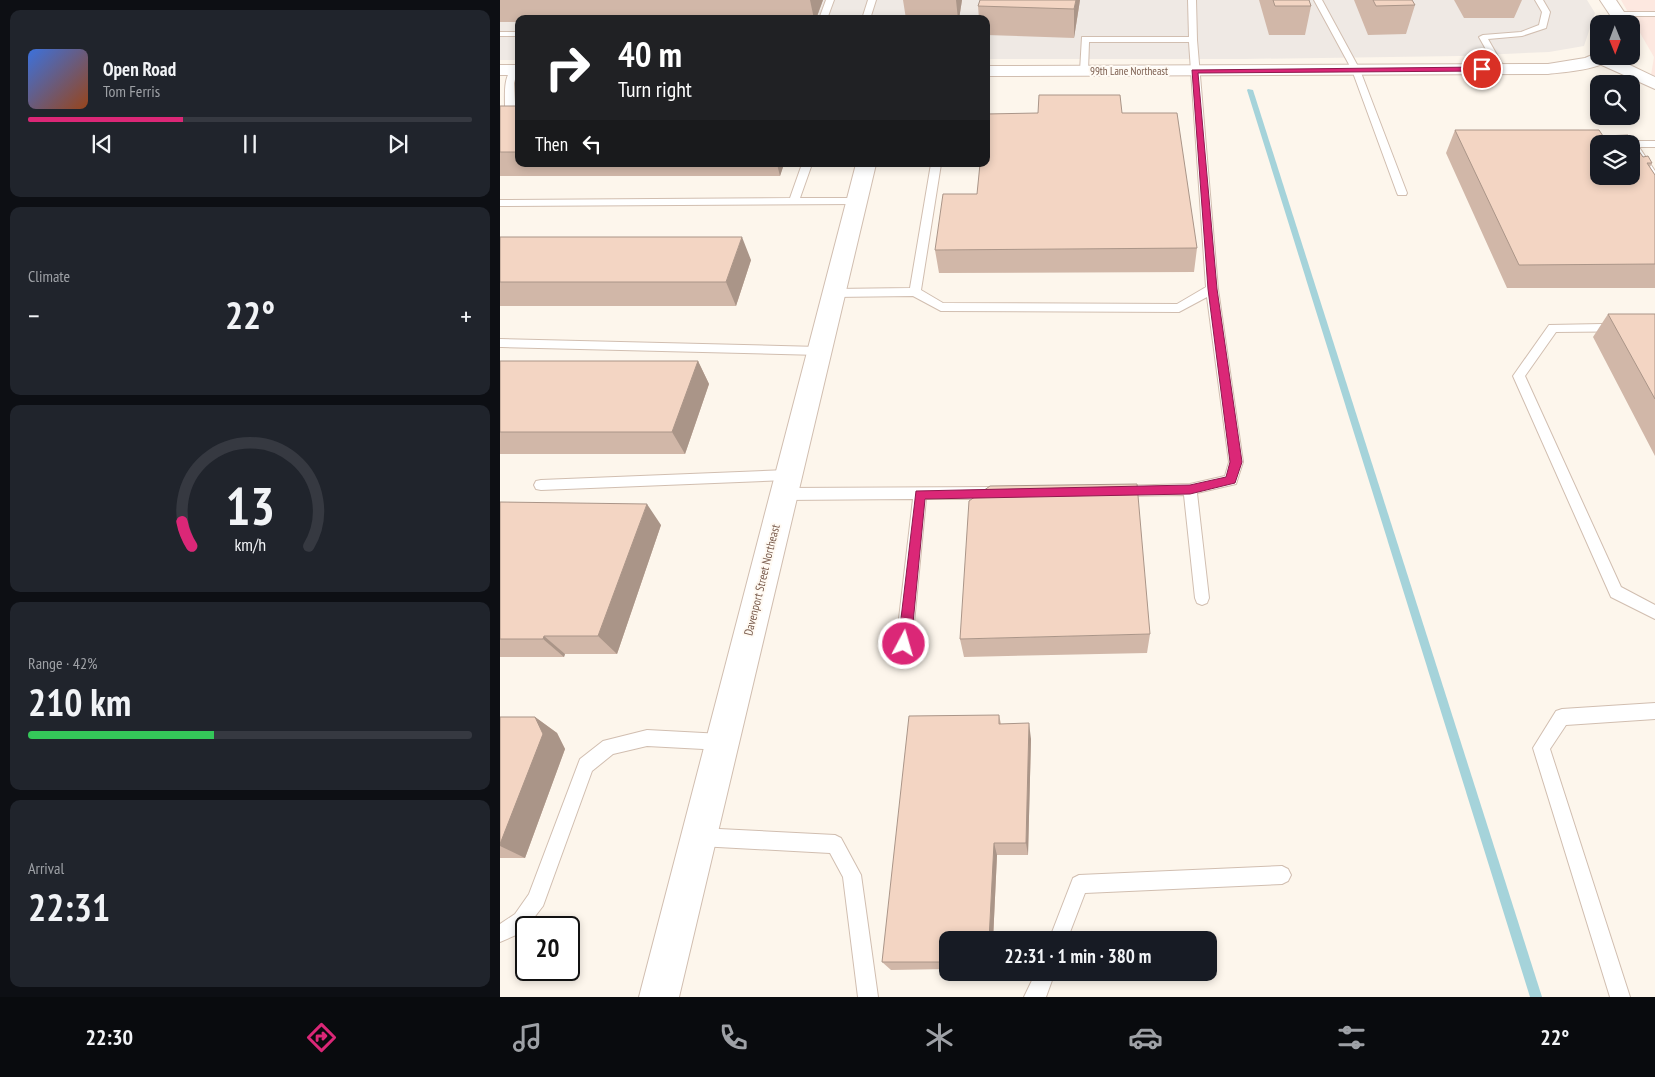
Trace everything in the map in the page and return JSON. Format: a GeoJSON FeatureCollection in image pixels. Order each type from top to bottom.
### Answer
{"type":"FeatureCollection","features":[{"type":"Feature","properties":{"kind":"street"},"geometry":{"type":"LineString","coordinates":[[1608,0],[1618,15]]}},
{"type":"Feature","properties":{"kind":"street","name":"99th Lane Northeast"},"geometry":{"type":"LineString","coordinates":[[990,71],[1501,69],[1570,67],[1590,61]]}},
{"type":"Feature","properties":{"kind":"street"},"geometry":{"type":"LineString","coordinates":[[1618,65],[1655,84]]}},
{"type":"Feature","properties":{"kind":"street","name":"Davenport Street Northeast"},"geometry":{"type":"LineString","coordinates":[[659,997],[865,167]]}},
{"type":"Feature","properties":{"kind":"lane"},"geometry":{"type":"LineString","coordinates":[[824,15],[830,0]]}},
{"type":"Feature","properties":{"kind":"lane"},"geometry":{"type":"LineString","coordinates":[[867,15],[872,0]]}},
{"type":"Feature","properties":{"kind":"lane"},"geometry":{"type":"LineString","coordinates":[[1110,491],[1190,489],[1231,480],[1236,462],[1212,289],[1194,71],[1192,0]]}},
{"type":"Feature","properties":{"kind":"lane"},"geometry":{"type":"LineString","coordinates":[[1318,0],[1356,70],[1402,193]]}},
{"type":"Feature","properties":{"kind":"lane"},"geometry":{"type":"LineString","coordinates":[[1501,69],[1483,37],[1522,34],[1543,26],[1546,12],[1539,0]]}},
{"type":"Feature","properties":{"kind":"lane"},"geometry":{"type":"LineString","coordinates":[[1640,16],[1655,14]]}},
{"type":"Feature","properties":{"kind":"lane"},"geometry":{"type":"LineString","coordinates":[[500,34],[515,34]]}},
{"type":"Feature","properties":{"kind":"lane"},"geometry":{"type":"LineString","coordinates":[[1084,71],[1085,39],[1193,40]]}},
{"type":"Feature","properties":{"kind":"lane"},"geometry":{"type":"LineString","coordinates":[[511,70],[510,106],[515,106]]}},
{"type":"Feature","properties":{"kind":"lane"},"geometry":{"type":"LineString","coordinates":[[1655,144],[1632,144],[1655,178]]}},
{"type":"Feature","properties":{"kind":"lane"},"geometry":{"type":"LineString","coordinates":[[794,202],[806,167]]}},
{"type":"Feature","properties":{"kind":"lane"},"geometry":{"type":"LineString","coordinates":[[915,292],[936,167]]}},
{"type":"Feature","properties":{"kind":"lane"},"geometry":{"type":"LineString","coordinates":[[500,202],[857,201]]}},
{"type":"Feature","properties":{"kind":"lane"},"geometry":{"type":"LineString","coordinates":[[834,293],[915,292],[940,307],[1179,308],[1212,289]]}},
{"type":"Feature","properties":{"kind":"lane"},"geometry":{"type":"LineString","coordinates":[[1655,327],[1553,328],[1519,376],[1616,592],[1655,612]]}},
{"type":"Feature","properties":{"kind":"lane"},"geometry":{"type":"LineString","coordinates":[[502,343],[819,351]]}},
{"type":"Feature","properties":{"kind":"lane"},"geometry":{"type":"LineString","coordinates":[[541,485],[785,485],[920,494],[1010,493]]}},
{"type":"Feature","properties":{"kind":"lane"},"geometry":{"type":"LineString","coordinates":[[1190,489],[1202,598]]}},
{"type":"Feature","properties":{"kind":"lane"},"geometry":{"type":"LineString","coordinates":[[904,644],[920,494]]}},
{"type":"Feature","properties":{"kind":"lane"},"geometry":{"type":"LineString","coordinates":[[1620,997],[1541,748],[1562,717],[1655,711]]}},
{"type":"Feature","properties":{"kind":"lane"},"geometry":{"type":"LineString","coordinates":[[500,933],[507,932],[527,915],[536,898],[586,765],[609,747],[647,738],[722,742]]}},
{"type":"Feature","properties":{"kind":"lane"},"geometry":{"type":"LineString","coordinates":[[698,837],[834,844],[852,875],[868,997]]}},
{"type":"Feature","properties":{"kind":"lane"},"geometry":{"type":"LineString","coordinates":[[1061,931],[1079,884],[1282,875]]}},
{"type":"Feature","properties":{"kind":"lane"},"geometry":{"type":"LineString","coordinates":[[1034,997],[1038,993],[1043,981]]}},
{"type":"Feature","properties":{"kind":"shaded area"},"geometry":{"type":"Polygon","coordinates":[[[500,0],[1587,0],[1595,13],[1594,15],[1590,15],[1590,28],[1584,46],[1549,52],[1460,56],[1244,59],[990,59],[990,15],[515,15],[515,60],[500,60],[500,0]]]}},
{"type":"Feature","properties":{"kind":"shaded area"},"geometry":{"type":"Polygon","coordinates":[[[1621,0],[1655,0],[1655,77],[1651,75],[1654,57],[1640,33],[1640,15],[1630,15],[1621,0]]]}},
{"type":"Feature","properties":{"kind":"building"},"geometry":{"type":"Polygon","coordinates":[[[980,0],[1076,0],[1074,9],[978,6],[980,0]]]}},
{"type":"Feature","properties":{"kind":"building"},"geometry":{"type":"Polygon","coordinates":[[[1273,0],[1309,0],[1311,6],[1275,6],[1273,0]]]}},
{"type":"Feature","properties":{"kind":"building"},"geometry":{"type":"Polygon","coordinates":[[[1373,0],[1412,0],[1415,5],[1376,6],[1373,0]]]}},
{"type":"Feature","properties":{"kind":"building"},"geometry":{"type":"Polygon","coordinates":[[[1039,95],[1120,95],[1122,113],[1177,113],[1197,248],[935,250],[943,194],[977,194],[980,167],[990,167],[990,114],[1038,113],[1039,95]]]}},
{"type":"Feature","properties":{"kind":"building"},"geometry":{"type":"Polygon","coordinates":[[[500,106],[515,106],[515,152],[500,152],[500,106]]]}},
{"type":"Feature","properties":{"kind":"building"},"geometry":{"type":"Polygon","coordinates":[[[1455,130],[1599,130],[1602,135],[1590,135],[1590,185],[1640,185],[1640,153],[1643,157],[1648,156],[1652,163],[1647,163],[1655,175],[1655,264],[1519,265],[1455,130]]]}},
{"type":"Feature","properties":{"kind":"building"},"geometry":{"type":"Polygon","coordinates":[[[500,237],[742,237],[726,282],[500,282],[500,237]]]}},
{"type":"Feature","properties":{"kind":"building"},"geometry":{"type":"Polygon","coordinates":[[[1608,314],[1655,314],[1655,399],[1608,314]]]}},
{"type":"Feature","properties":{"kind":"building"},"geometry":{"type":"Polygon","coordinates":[[[500,361],[698,361],[672,432],[500,432],[500,361]]]}},
{"type":"Feature","properties":{"kind":"building"},"geometry":{"type":"Polygon","coordinates":[[[1137,484],[1150,634],[960,639],[969,501],[990,486],[1137,484]]]}},
{"type":"Feature","properties":{"kind":"building"},"geometry":{"type":"Polygon","coordinates":[[[500,502],[647,504],[598,636],[544,636],[543,639],[500,639],[500,502]]]}},
{"type":"Feature","properties":{"kind":"building"},"geometry":{"type":"Polygon","coordinates":[[[999,715],[999,724],[1029,723],[1026,843],[994,843],[989,931],[939,931],[939,962],[882,962],[909,716],[999,715]]]}},
{"type":"Feature","properties":{"kind":"building"},"geometry":{"type":"Polygon","coordinates":[[[500,717],[535,717],[543,734],[500,844],[500,717]]]}},
{"type":"Feature","properties":{"kind":"waterway"},"geometry":{"type":"LineString","coordinates":[[1250,90],[1536,997]]}},
{"type":"Feature","properties":{"kind":"route"},"geometry":{"type":"LineString","coordinates":[[904,644],[920,494],[1190,489],[1231,480],[1236,462],[1212,289],[1194,71],[1482,69]]}}]}
